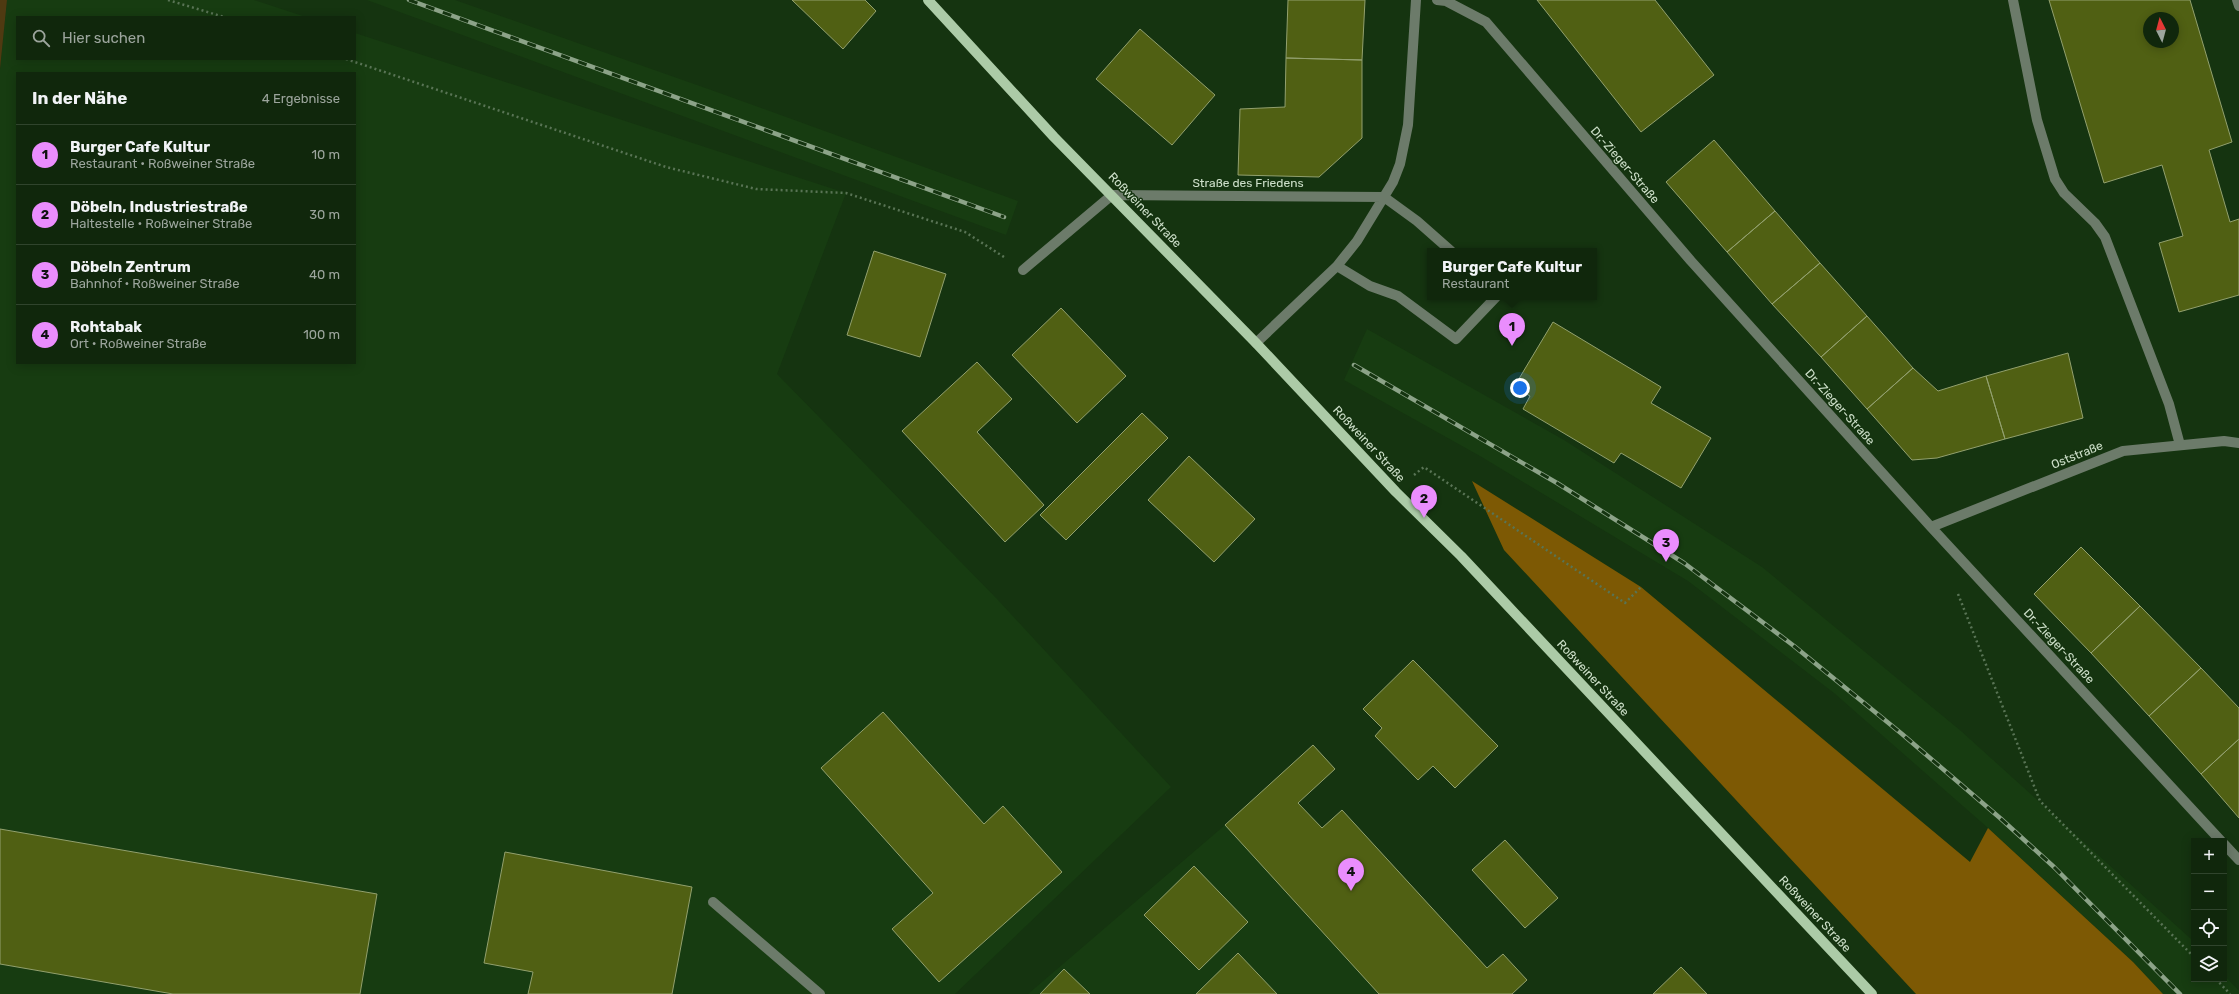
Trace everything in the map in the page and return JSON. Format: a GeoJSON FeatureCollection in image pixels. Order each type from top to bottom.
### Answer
{"type":"FeatureCollection","features":[{"type":"Feature","properties":{"kind":"main road","name":"Roßweiner Straße"},"geometry":{"type":"LineString","coordinates":[[928,0],[1054,137],[1256,343],[1396,492],[1461,556],[1872,994]]}},
{"type":"Feature","properties":{"kind":"street"},"geometry":{"type":"LineString","coordinates":[[1256,343],[1337,266],[1357,241],[1384,197],[1400,164],[1408,125],[1416,0]]}},
{"type":"Feature","properties":{"kind":"street","name":"Dr.-Zieger-Straße"},"geometry":{"type":"LineString","coordinates":[[1437,0],[1446,1],[1486,22],[1691,262],[2218,838]]}},
{"type":"Feature","properties":{"kind":"street"},"geometry":{"type":"LineString","coordinates":[[2013,0],[2037,120],[2055,179],[2064,193],[2095,223],[2105,237],[2169,404],[2180,445]]}},
{"type":"Feature","properties":{"kind":"street"},"geometry":{"type":"LineString","coordinates":[[2237,0],[2239,6]]}},
{"type":"Feature","properties":{"kind":"street","name":"Straße des Friedens"},"geometry":{"type":"LineString","coordinates":[[1112,195],[1384,197]]}},
{"type":"Feature","properties":{"kind":"street"},"geometry":{"type":"LineString","coordinates":[[1023,270],[1112,195]]}},
{"type":"Feature","properties":{"kind":"street"},"geometry":{"type":"LineString","coordinates":[[1384,197],[1417,221],[1448,248]]}},
{"type":"Feature","properties":{"kind":"street"},"geometry":{"type":"LineString","coordinates":[[1337,266],[1370,286],[1398,296],[1456,339],[1493,300]]}},
{"type":"Feature","properties":{"kind":"street","name":"Oststraße"},"geometry":{"type":"LineString","coordinates":[[1932,527],[2123,451],[2224,441],[2239,443]]}},
{"type":"Feature","properties":{"kind":"street"},"geometry":{"type":"LineString","coordinates":[[2227,847],[2239,860]]}},
{"type":"Feature","properties":{"kind":"street"},"geometry":{"type":"LineString","coordinates":[[713,902],[820,994]]}},
{"type":"Feature","properties":{"kind":"path"},"geometry":{"type":"LineString","coordinates":[[168,0],[221,16]]}},
{"type":"Feature","properties":{"kind":"path"},"geometry":{"type":"LineString","coordinates":[[349,60],[666,167],[756,189],[846,193],[965,232],[1023,270]]}},
{"type":"Feature","properties":{"kind":"path"},"geometry":{"type":"LineString","coordinates":[[1396,492],[1424,467],[1625,603],[1641,587]]}},
{"type":"Feature","properties":{"kind":"path"},"geometry":{"type":"LineString","coordinates":[[1955,586],[2040,801],[2191,954]]}},
{"type":"Feature","properties":{"kind":"path"},"geometry":{"type":"LineString","coordinates":[[2219,982],[2230,994]]}},
{"type":"Feature","properties":{"kind":"shaded area"},"geometry":{"type":"Polygon","coordinates":[[[0,0],[7,0],[0,69],[0,0]]]}},
{"type":"Feature","properties":{"kind":"shaded area"},"geometry":{"type":"Polygon","coordinates":[[[7,0],[254,0],[303,16],[16,16],[16,60],[356,60],[356,33],[846,193],[777,374],[997,599],[1171,787],[955,994],[0,994],[0,69],[7,0]]]}},
{"type":"Feature","properties":{"kind":"shaded area"},"geometry":{"type":"Polygon","coordinates":[[[367,0],[455,0],[714,91],[1018,201],[1006,235],[367,0]]]}},
{"type":"Feature","properties":{"kind":"shaded area"},"geometry":{"type":"Polygon","coordinates":[[[1367,329],[1564,440],[1762,567],[1961,731],[2191,939],[2191,982],[2227,982],[2227,978],[2239,991],[2239,994],[2163,994],[2133,962],[1988,828],[1834,693],[1688,581],[1480,456],[1344,380],[1367,329]]]}},
{"type":"Feature","properties":{"kind":"shaded area"},"geometry":{"type":"Polygon","coordinates":[[[1472,481],[1641,587],[1970,862],[1988,828],[2133,962],[2163,994],[1916,994],[1504,550],[1472,481]]]}},
{"type":"Feature","properties":{"kind":"shaded area"},"geometry":{"type":"Polygon","coordinates":[[[1225,825],[1379,994],[1028,994],[1225,825]]]}},
{"type":"Feature","properties":{"kind":"building"},"geometry":{"type":"Polygon","coordinates":[[[792,0],[865,0],[876,11],[843,49],[792,0]]]}},
{"type":"Feature","properties":{"kind":"building"},"geometry":{"type":"Polygon","coordinates":[[[1288,0],[1365,0],[1362,60],[1286,58],[1288,0]]]}},
{"type":"Feature","properties":{"kind":"building"},"geometry":{"type":"Polygon","coordinates":[[[1537,0],[1655,0],[1714,75],[1641,132],[1537,0]]]}},
{"type":"Feature","properties":{"kind":"building"},"geometry":{"type":"Polygon","coordinates":[[[2049,0],[2190,0],[2232,142],[2209,150],[2230,222],[2239,219],[2239,295],[2179,312],[2159,243],[2183,236],[2162,165],[2104,183],[2049,0]]]}},
{"type":"Feature","properties":{"kind":"building"},"geometry":{"type":"Polygon","coordinates":[[[1140,29],[1215,95],[1172,145],[1096,79],[1140,29]]]}},
{"type":"Feature","properties":{"kind":"building"},"geometry":{"type":"Polygon","coordinates":[[[1286,58],[1362,60],[1362,138],[1319,177],[1238,175],[1240,109],[1285,107],[1286,58]]]}},
{"type":"Feature","properties":{"kind":"building"},"geometry":{"type":"Polygon","coordinates":[[[1714,140],[1775,211],[1727,252],[1666,182],[1714,140]]]}},
{"type":"Feature","properties":{"kind":"building"},"geometry":{"type":"Polygon","coordinates":[[[1775,211],[1820,263],[1772,304],[1727,252],[1775,211]]]}},
{"type":"Feature","properties":{"kind":"building"},"geometry":{"type":"Polygon","coordinates":[[[874,251],[946,274],[920,357],[847,335],[874,251]]]}},
{"type":"Feature","properties":{"kind":"building"},"geometry":{"type":"Polygon","coordinates":[[[1820,263],[1867,316],[1821,357],[1772,304],[1820,263]]]}},
{"type":"Feature","properties":{"kind":"building"},"geometry":{"type":"Polygon","coordinates":[[[1061,308],[1126,376],[1077,423],[1012,355],[1061,308]]]}},
{"type":"Feature","properties":{"kind":"building"},"geometry":{"type":"Polygon","coordinates":[[[1867,316],[1913,368],[1867,409],[1821,357],[1867,316]]]}},
{"type":"Feature","properties":{"kind":"building"},"geometry":{"type":"Polygon","coordinates":[[[1553,322],[1661,387],[1651,403],[1711,438],[1681,488],[1621,453],[1614,463],[1523,409],[1530,396],[1514,387],[1553,322]]]}},
{"type":"Feature","properties":{"kind":"building"},"geometry":{"type":"Polygon","coordinates":[[[2068,353],[2083,418],[2005,439],[1986,376],[2068,353]]]}},
{"type":"Feature","properties":{"kind":"building"},"geometry":{"type":"Polygon","coordinates":[[[977,362],[1012,399],[977,432],[1044,505],[1005,542],[902,431],[977,362]]]}},
{"type":"Feature","properties":{"kind":"building"},"geometry":{"type":"Polygon","coordinates":[[[1913,368],[1938,391],[1986,376],[2005,439],[1937,458],[1912,460],[1867,409],[1913,368]]]}},
{"type":"Feature","properties":{"kind":"building"},"geometry":{"type":"Polygon","coordinates":[[[1142,413],[1168,438],[1066,540],[1040,515],[1142,413]]]}},
{"type":"Feature","properties":{"kind":"building"},"geometry":{"type":"Polygon","coordinates":[[[1189,456],[1255,519],[1214,562],[1148,500],[1189,456]]]}},
{"type":"Feature","properties":{"kind":"building"},"geometry":{"type":"Polygon","coordinates":[[[2081,547],[2140,606],[2091,653],[2034,594],[2081,547]]]}},
{"type":"Feature","properties":{"kind":"building"},"geometry":{"type":"Polygon","coordinates":[[[2140,606],[2201,668],[2149,716],[2091,653],[2140,606]]]}},
{"type":"Feature","properties":{"kind":"building"},"geometry":{"type":"Polygon","coordinates":[[[1413,660],[1498,746],[1455,788],[1433,766],[1418,780],[1375,736],[1382,728],[1363,709],[1413,660]]]}},
{"type":"Feature","properties":{"kind":"building"},"geometry":{"type":"Polygon","coordinates":[[[2201,668],[2239,708],[2239,739],[2201,774],[2149,716],[2201,668]]]}},
{"type":"Feature","properties":{"kind":"building"},"geometry":{"type":"Polygon","coordinates":[[[883,712],[984,824],[1003,806],[1062,872],[939,982],[892,929],[933,893],[821,768],[883,712]]]}},
{"type":"Feature","properties":{"kind":"building"},"geometry":{"type":"Polygon","coordinates":[[[2239,739],[2239,818],[2201,774],[2239,739]]]}},
{"type":"Feature","properties":{"kind":"building"},"geometry":{"type":"Polygon","coordinates":[[[1313,745],[1335,769],[1298,803],[1322,828],[1342,810],[1487,968],[1503,954],[1527,980],[1512,994],[1379,994],[1225,825],[1313,745]]]}},
{"type":"Feature","properties":{"kind":"building"},"geometry":{"type":"Polygon","coordinates":[[[0,829],[377,894],[360,994],[173,994],[0,964],[0,829]]]}},
{"type":"Feature","properties":{"kind":"building"},"geometry":{"type":"Polygon","coordinates":[[[1505,840],[1558,898],[1525,928],[1472,870],[1505,840]]]}},
{"type":"Feature","properties":{"kind":"building"},"geometry":{"type":"Polygon","coordinates":[[[505,852],[692,887],[672,994],[528,994],[533,972],[484,963],[505,852]]]}},
{"type":"Feature","properties":{"kind":"building"},"geometry":{"type":"Polygon","coordinates":[[[1194,866],[1248,922],[1199,970],[1144,915],[1194,866]]]}},
{"type":"Feature","properties":{"kind":"building"},"geometry":{"type":"Polygon","coordinates":[[[1238,953],[1277,994],[1196,994],[1238,953]]]}},
{"type":"Feature","properties":{"kind":"building"},"geometry":{"type":"Polygon","coordinates":[[[1681,967],[1707,994],[1653,994],[1681,967]]]}},
{"type":"Feature","properties":{"kind":"building"},"geometry":{"type":"Polygon","coordinates":[[[1064,969],[1090,994],[1040,994],[1064,969]]]}},
{"type":"Feature","properties":{"kind":"railway"},"geometry":{"type":"LineString","coordinates":[[409,0],[1004,217]]}},
{"type":"Feature","properties":{"kind":"railway"},"geometry":{"type":"LineString","coordinates":[[1354,365],[1557,483],[1684,563],[1794,646],[1902,734],[2000,818],[2054,867],[2180,994]]}},
{"type":"Feature","properties":{"kind":"place","name":"Burger Cafe Kultur"},"geometry":{"type":"Point","coordinates":[1512,346]}},
{"type":"Feature","properties":{"kind":"place","name":"Döbeln, Industriestraße"},"geometry":{"type":"Point","coordinates":[1424,518]}},
{"type":"Feature","properties":{"kind":"place","name":"Döbeln Zentrum"},"geometry":{"type":"Point","coordinates":[1666,562]}},
{"type":"Feature","properties":{"kind":"place","name":"Rohtabak"},"geometry":{"type":"Point","coordinates":[1351,891]}}]}
